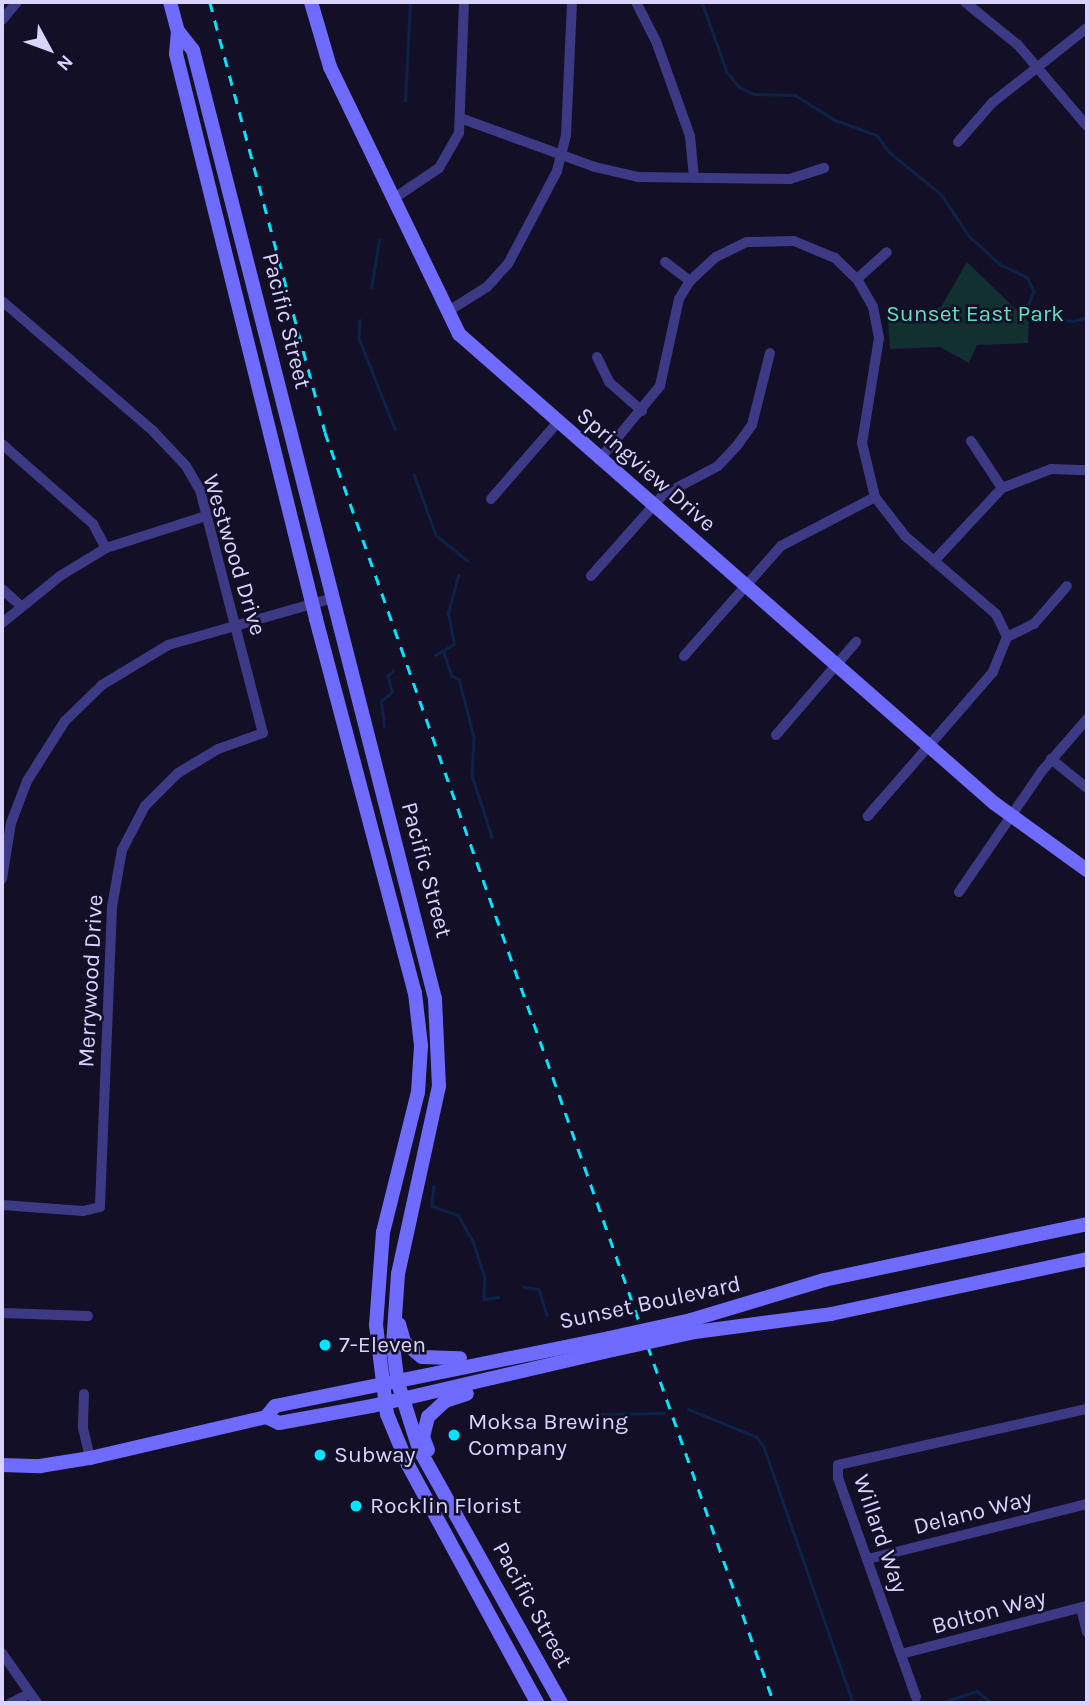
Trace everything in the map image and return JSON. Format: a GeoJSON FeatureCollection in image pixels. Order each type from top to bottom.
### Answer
{"type":"FeatureCollection","features":[{"type":"Feature","properties":{"kind":"main road","name":"Pacific Street"},"geometry":{"type":"LineString","coordinates":[[170,2],[178,31],[176,54],[313,604],[397,910],[419,1018],[418,1092],[383,1232],[376,1325],[385,1404],[408,1465],[537,1703]]}},
{"type":"Feature","properties":{"kind":"main road","name":"Springview Drive"},"geometry":{"type":"LineString","coordinates":[[311,2],[323,50],[447,312],[479,355],[929,746],[1012,816],[1087,870]]}},
{"type":"Feature","properties":{"kind":"main road","name":"Pacific Street"},"geometry":{"type":"LineString","coordinates":[[178,31],[193,50],[207,102],[437,1016],[439,1086],[426,1161],[405,1237],[395,1303],[397,1380],[419,1449],[561,1703]]}},
{"type":"Feature","properties":{"kind":"main road"},"geometry":{"type":"LineString","coordinates":[[207,102],[202,113],[206,131],[199,141],[210,148],[219,177],[226,179]]}},
{"type":"Feature","properties":{"kind":"main road"},"geometry":{"type":"LineString","coordinates":[[235,283],[242,276],[243,243]]}},
{"type":"Feature","properties":{"kind":"main road"},"geometry":{"type":"LineString","coordinates":[[279,390],[275,400],[278,421],[271,427],[282,436],[289,461],[300,466]]}},
{"type":"Feature","properties":{"kind":"main road"},"geometry":{"type":"LineString","coordinates":[[397,910],[411,905]]}},
{"type":"Feature","properties":{"kind":"main road"},"geometry":{"type":"LineString","coordinates":[[419,1018],[437,1016]]}},
{"type":"Feature","properties":{"kind":"main road"},"geometry":{"type":"LineString","coordinates":[[418,1092],[427,1103],[417,1145],[426,1161]]}},
{"type":"Feature","properties":{"kind":"main road","name":"Sunset Boulevard"},"geometry":{"type":"LineString","coordinates":[[266,1417],[279,1423],[385,1404],[491,1380],[611,1344],[693,1326],[824,1280],[1087,1224]]}},
{"type":"Feature","properties":{"kind":"main road","name":"Sunset Boulevard"},"geometry":{"type":"LineString","coordinates":[[693,1326],[831,1314],[1087,1259]]}},
{"type":"Feature","properties":{"kind":"main road"},"geometry":{"type":"LineString","coordinates":[[395,1303],[404,1342],[422,1357],[489,1360]]}},
{"type":"Feature","properties":{"kind":"main road","name":"Sunset Boulevard"},"geometry":{"type":"LineString","coordinates":[[2,1465],[40,1466],[90,1458],[266,1417],[275,1406],[489,1360],[611,1344]]}},
{"type":"Feature","properties":{"kind":"main road"},"geometry":{"type":"LineString","coordinates":[[448,1503],[448,1487],[427,1447],[424,1428],[435,1408],[491,1380]]}},
{"type":"Feature","properties":{"kind":"main road"},"geometry":{"type":"LineString","coordinates":[[486,1610],[501,1618],[523,1655],[537,1662]]}},
{"type":"Feature","properties":{"kind":"street"},"geometry":{"type":"LineString","coordinates":[[2,20],[17,2]]}},
{"type":"Feature","properties":{"kind":"street"},"geometry":{"type":"LineString","coordinates":[[393,198],[439,167],[463,119],[464,2]]}},
{"type":"Feature","properties":{"kind":"street"},"geometry":{"type":"LineString","coordinates":[[447,312],[486,287],[508,264],[563,154],[572,2]]}},
{"type":"Feature","properties":{"kind":"street"},"geometry":{"type":"LineString","coordinates":[[636,2],[656,41],[690,136],[694,178]]}},
{"type":"Feature","properties":{"kind":"street"},"geometry":{"type":"LineString","coordinates":[[965,2],[1003,30],[1087,126]]}},
{"type":"Feature","properties":{"kind":"street"},"geometry":{"type":"LineString","coordinates":[[958,142],[992,103],[1087,28]]}},
{"type":"Feature","properties":{"kind":"street"},"geometry":{"type":"LineString","coordinates":[[463,119],[624,175],[790,180],[824,168]]}},
{"type":"Feature","properties":{"kind":"street"},"geometry":{"type":"LineString","coordinates":[[599,460],[642,411],[664,373],[672,317],[690,281],[732,248],[762,239],[810,246],[835,258],[857,279],[873,307],[879,338],[862,443],[875,497],[893,524],[996,614],[1007,637],[1001,661],[868,816]]}},
{"type":"Feature","properties":{"kind":"street"},"geometry":{"type":"LineString","coordinates":[[857,279],[887,252]]}},
{"type":"Feature","properties":{"kind":"street"},"geometry":{"type":"LineString","coordinates":[[666,262],[690,281]]}},
{"type":"Feature","properties":{"kind":"street","name":"Westwood Drive"},"geometry":{"type":"LineString","coordinates":[[2,301],[176,452],[200,490],[262,733]]}},
{"type":"Feature","properties":{"kind":"street"},"geometry":{"type":"LineString","coordinates":[[591,576],[652,505],[678,484],[718,466],[736,447],[752,425],[770,353]]}},
{"type":"Feature","properties":{"kind":"street"},"geometry":{"type":"LineString","coordinates":[[597,358],[610,382],[642,411]]}},
{"type":"Feature","properties":{"kind":"street"},"geometry":{"type":"LineString","coordinates":[[491,499],[556,424]]}},
{"type":"Feature","properties":{"kind":"street"},"geometry":{"type":"LineString","coordinates":[[971,441],[1002,488]]}},
{"type":"Feature","properties":{"kind":"street"},"geometry":{"type":"LineString","coordinates":[[2,444],[93,524],[106,548]]}},
{"type":"Feature","properties":{"kind":"street"},"geometry":{"type":"LineString","coordinates":[[934,561],[1002,488],[1051,469],[1087,470]]}},
{"type":"Feature","properties":{"kind":"street"},"geometry":{"type":"LineString","coordinates":[[684,656],[781,546],[875,497]]}},
{"type":"Feature","properties":{"kind":"street"},"geometry":{"type":"LineString","coordinates":[[2,623],[20,605],[106,548],[206,516]]}},
{"type":"Feature","properties":{"kind":"street"},"geometry":{"type":"LineString","coordinates":[[1007,637],[1034,624],[1067,586]]}},
{"type":"Feature","properties":{"kind":"street"},"geometry":{"type":"LineString","coordinates":[[2,589],[20,605]]}},
{"type":"Feature","properties":{"kind":"street"},"geometry":{"type":"LineString","coordinates":[[2,879],[11,823],[27,781],[51,740],[82,703],[150,653],[236,624],[330,598]]}},
{"type":"Feature","properties":{"kind":"street"},"geometry":{"type":"LineString","coordinates":[[776,735],[856,642]]}},
{"type":"Feature","properties":{"kind":"street"},"geometry":{"type":"LineString","coordinates":[[959,892],[1051,759],[1087,719]]}},
{"type":"Feature","properties":{"kind":"street","name":"Merrywood Drive"},"geometry":{"type":"LineString","coordinates":[[2,1205],[83,1211],[100,1207],[111,921],[122,850],[145,806],[178,773],[218,749],[262,733]]}},
{"type":"Feature","properties":{"kind":"street"},"geometry":{"type":"LineString","coordinates":[[1051,759],[1087,788]]}},
{"type":"Feature","properties":{"kind":"street"},"geometry":{"type":"LineString","coordinates":[[2,1313],[88,1317]]}},
{"type":"Feature","properties":{"kind":"street"},"geometry":{"type":"LineString","coordinates":[[84,1394],[83,1427],[90,1458]]}},
{"type":"Feature","properties":{"kind":"street","name":"Willard Way"},"geometry":{"type":"LineString","coordinates":[[916,1697],[838,1478],[838,1465],[1087,1409]]}},
{"type":"Feature","properties":{"kind":"street","name":"Delano Way"},"geometry":{"type":"LineString","coordinates":[[868,1559],[1087,1504]]}},
{"type":"Feature","properties":{"kind":"street"},"geometry":{"type":"LineString","coordinates":[[1084,1607],[1087,1632]]}},
{"type":"Feature","properties":{"kind":"street","name":"Bolton Way"},"geometry":{"type":"LineString","coordinates":[[901,1654],[1084,1607]]}},
{"type":"Feature","properties":{"kind":"street"},"geometry":{"type":"LineString","coordinates":[[2,1653],[37,1703]]}},
{"type":"Feature","properties":{"kind":"street"},"geometry":{"type":"LineString","coordinates":[[11,1703],[29,1694]]}},
{"type":"Feature","properties":{"kind":"green space","name":"Sunset East Park"},"geometry":{"type":"Polygon","coordinates":[[[967,262],[1029,322],[1028,343],[977,345],[969,363],[940,347],[890,349],[888,320],[941,307],[967,262]]]}},
{"type":"Feature","properties":{"kind":"waterway"},"geometry":{"type":"LineString","coordinates":[[405,101],[410,2]]}},
{"type":"Feature","properties":{"kind":"waterway"},"geometry":{"type":"LineString","coordinates":[[702,2],[727,72],[739,87],[754,94],[795,95],[835,120],[877,135],[888,151],[941,194],[969,236],[1000,264],[1027,277],[1034,291],[1028,306],[1032,318],[1073,321],[1087,317]]}},
{"type":"Feature","properties":{"kind":"waterway"},"geometry":{"type":"LineString","coordinates":[[371,288],[379,240]]}},
{"type":"Feature","properties":{"kind":"waterway"},"geometry":{"type":"LineString","coordinates":[[360,320],[359,338],[395,429]]}},
{"type":"Feature","properties":{"kind":"waterway"},"geometry":{"type":"LineString","coordinates":[[414,474],[436,535],[468,561]]}},
{"type":"Feature","properties":{"kind":"waterway"},"geometry":{"type":"LineString","coordinates":[[435,655],[454,644],[448,613],[458,575]]}},
{"type":"Feature","properties":{"kind":"waterway"},"geometry":{"type":"LineString","coordinates":[[443,650],[452,676],[459,679],[474,737],[472,775],[492,837]]}},
{"type":"Feature","properties":{"kind":"waterway"},"geometry":{"type":"LineString","coordinates":[[384,727],[381,701],[392,692],[387,676],[393,671]]}},
{"type":"Feature","properties":{"kind":"waterway"},"geometry":{"type":"LineString","coordinates":[[434,1186],[432,1206],[458,1215],[473,1241],[485,1278],[484,1299],[498,1297]]}},
{"type":"Feature","properties":{"kind":"waterway"},"geometry":{"type":"LineString","coordinates":[[523,1287],[539,1289],[547,1315]]}},
{"type":"Feature","properties":{"kind":"waterway"},"geometry":{"type":"LineString","coordinates":[[688,1409],[757,1437],[764,1447],[853,1703]]}},
{"type":"Feature","properties":{"kind":"waterway"},"geometry":{"type":"LineString","coordinates":[[598,1414],[664,1413]]}},
{"type":"Feature","properties":{"kind":"waterway"},"geometry":{"type":"LineString","coordinates":[[940,1703],[977,1691],[992,1703]]}},
{"type":"Feature","properties":{"kind":"railway"},"geometry":{"type":"LineString","coordinates":[[210,2],[325,432],[774,1703]]}},
{"type":"Feature","properties":{"kind":"place","name":"7-Eleven"},"geometry":{"type":"Point","coordinates":[325,1345]}},
{"type":"Feature","properties":{"kind":"place","name":"Moksa Brewing Company"},"geometry":{"type":"Point","coordinates":[454,1435]}},
{"type":"Feature","properties":{"kind":"place","name":"Subway"},"geometry":{"type":"Point","coordinates":[320,1455]}},
{"type":"Feature","properties":{"kind":"place","name":"Rocklin Florist"},"geometry":{"type":"Point","coordinates":[356,1506]}}]}
